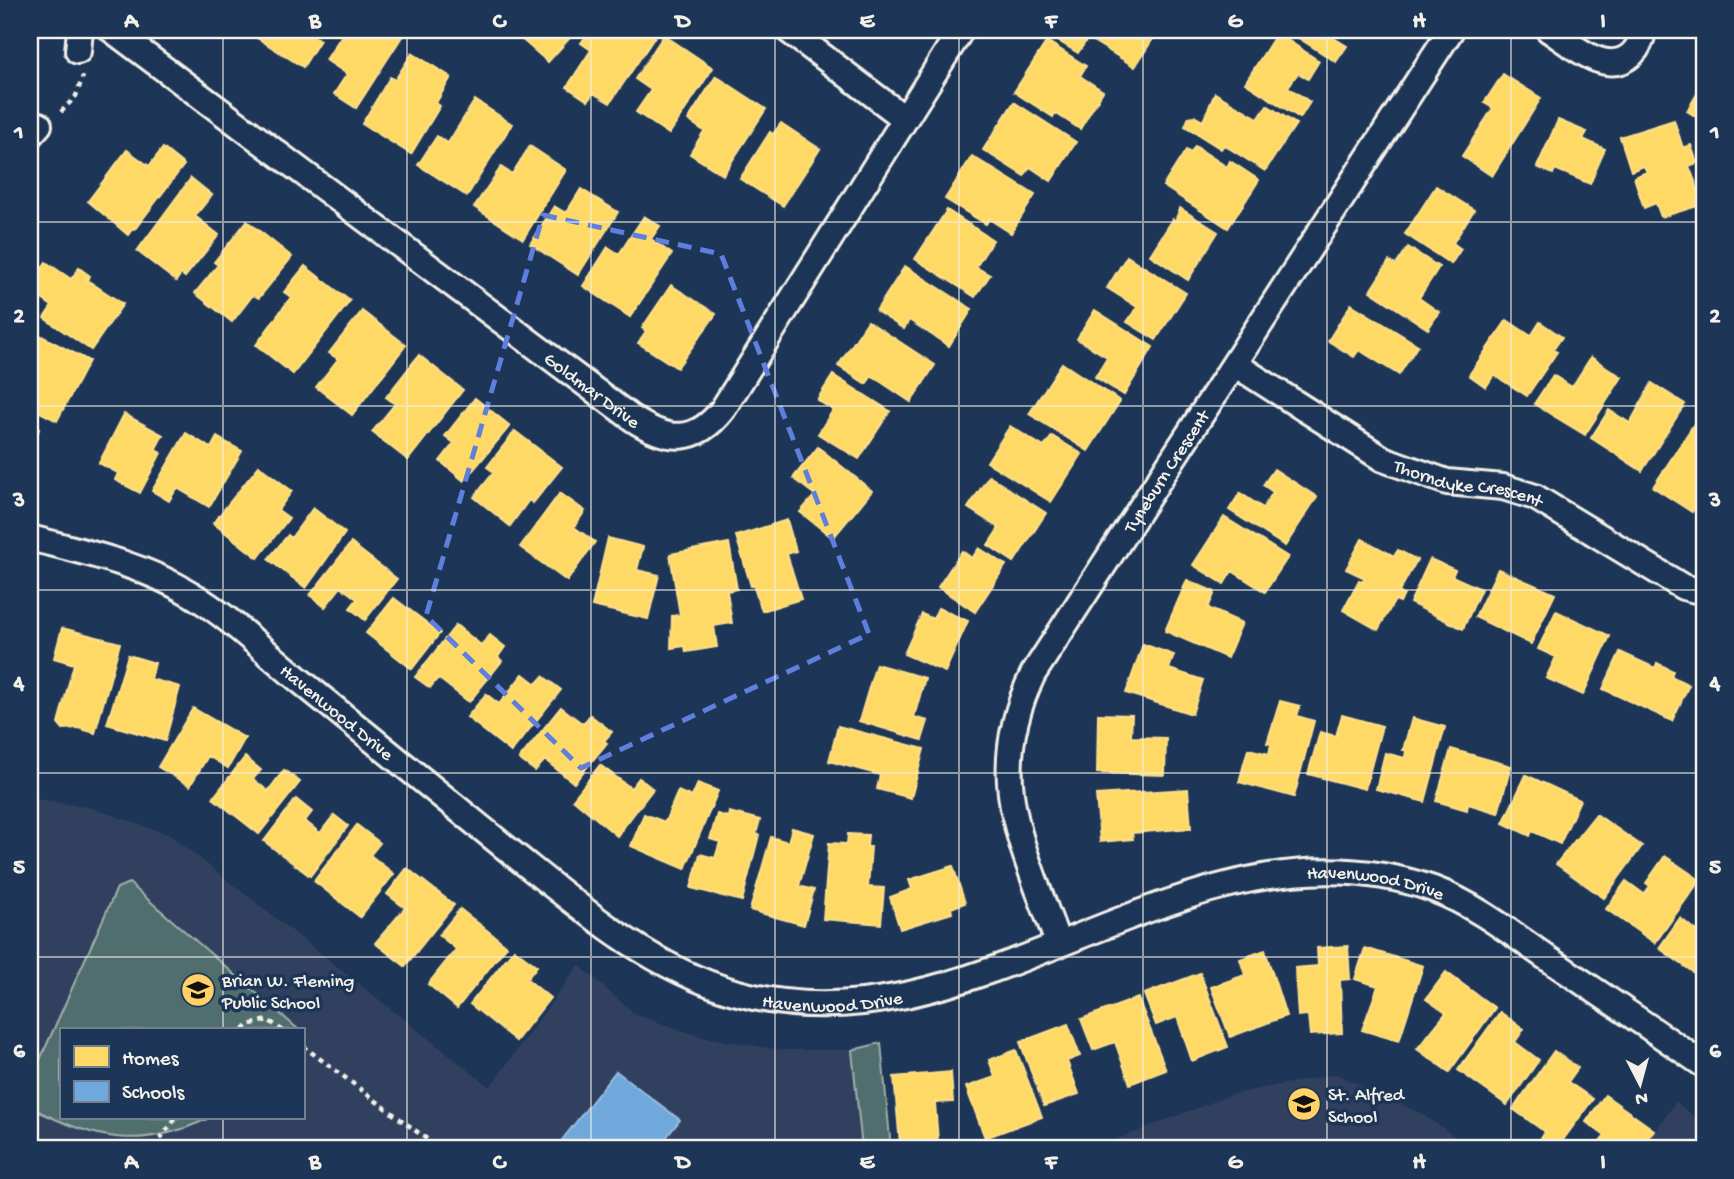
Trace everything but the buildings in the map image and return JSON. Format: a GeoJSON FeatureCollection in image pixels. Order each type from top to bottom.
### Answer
{"type":"FeatureCollection","features":[{"type":"Feature","properties":{"kind":"street","name":"Goldmar Drive"},"geometry":{"type":"LineString","coordinates":[[112,30],[633,419],[655,431],[672,436],[699,432],[714,421],[723,409],[961,30]]}},
{"type":"Feature","properties":{"kind":"street"},"geometry":{"type":"LineString","coordinates":[[788,30],[904,118]]}},
{"type":"Feature","properties":{"kind":"street","name":"Tyneburn Crescent"},"geometry":{"type":"LineString","coordinates":[[1058,943],[1012,808],[1008,762],[1015,717],[1033,674],[1451,30]]}},
{"type":"Feature","properties":{"kind":"street"},"geometry":{"type":"LineString","coordinates":[[1549,30],[1584,52],[1609,62],[1622,60],[1633,52],[1641,41],[1643,30]]}},
{"type":"Feature","properties":{"kind":"street","name":"Thorndyke Crescent"},"geometry":{"type":"LineString","coordinates":[[1236,365],[1383,459],[1438,480],[1503,487],[1535,496],[1683,587],[1704,592]]}},
{"type":"Feature","properties":{"kind":"street","name":"Havenwood Drive"},"geometry":{"type":"LineString","coordinates":[[30,538],[112,559],[194,596],[601,924],[661,961],[710,984],[788,1003],[842,1005],[938,989],[1215,887],[1305,870],[1366,873],[1433,889],[1479,911],[1704,1065]]}},
{"type":"Feature","properties":{"kind":"path"},"geometry":{"type":"LineString","coordinates":[[34,130],[66,108],[84,82],[79,40]]}},
{"type":"Feature","properties":{"kind":"path"},"geometry":{"type":"LineString","coordinates":[[246,1028],[268,1020],[279,1028]]}},
{"type":"Feature","properties":{"kind":"path"},"geometry":{"type":"LineString","coordinates":[[304,1047],[428,1140]]}},
{"type":"Feature","properties":{"kind":"path"},"geometry":{"type":"LineString","coordinates":[[160,1149],[160,1139],[174,1120]]}},
{"type":"Feature","properties":{"kind":"highlighted area"},"geometry":{"type":"Polygon","coordinates":[[[543,215],[721,254],[869,634],[581,768],[426,616],[543,215]]]}},
{"type":"Feature","properties":{"kind":"shaded area","name":"Brian W. Fleming Public School"},"geometry":{"type":"Polygon","coordinates":[[[30,798],[88,807],[170,835],[490,1087],[579,965],[636,1015],[702,1037],[782,1050],[852,1050],[862,1149],[30,1149],[30,798]]]}},
{"type":"Feature","properties":{"kind":"shaded area","name":"St. Alfred School"},"geometry":{"type":"Polygon","coordinates":[[[1336,1074],[1422,1114],[1472,1149],[1092,1149],[1233,1094],[1336,1074]]]}},
{"type":"Feature","properties":{"kind":"shaded area"},"geometry":{"type":"Polygon","coordinates":[[[1676,1102],[1704,1125],[1704,1149],[1642,1149],[1676,1102]]]}},
{"type":"Feature","properties":{"kind":"green space"},"geometry":{"type":"Polygon","coordinates":[[[129,883],[297,1028],[60,1028],[60,1120],[204,1120],[161,1135],[139,1138],[97,1134],[76,1127],[30,1107],[30,1082],[117,888],[129,883]]]}},
{"type":"Feature","properties":{"kind":"green space"},"geometry":{"type":"Polygon","coordinates":[[[881,1043],[891,1149],[862,1149],[852,1050],[881,1043]]]}},
{"type":"Feature","properties":{"kind":"place","name":"Brian W. Fleming Public School"},"geometry":{"type":"Point","coordinates":[198,990]}},
{"type":"Feature","properties":{"kind":"place","name":"St. Alfred School"},"geometry":{"type":"Point","coordinates":[1304,1104]}}]}
